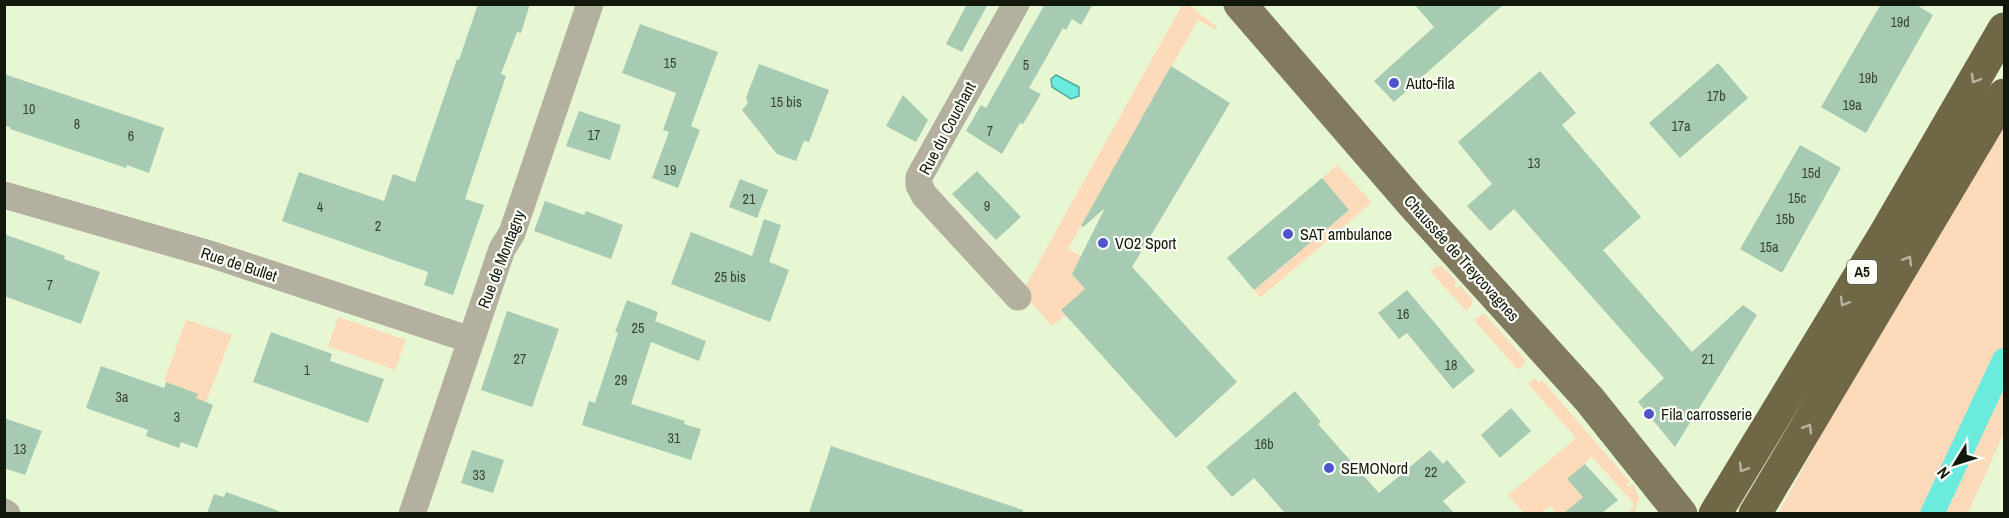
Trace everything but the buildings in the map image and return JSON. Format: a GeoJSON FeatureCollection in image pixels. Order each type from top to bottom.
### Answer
{"type":"FeatureCollection","features":[{"type":"Feature","properties":{"kind":"highway","name":"A5"},"geometry":{"type":"LineString","coordinates":[[1715,513],[1885,234],[2004,29]]}},
{"type":"Feature","properties":{"kind":"highway","name":"A5"},"geometry":{"type":"LineString","coordinates":[[1755,513],[2004,96]]}},
{"type":"Feature","properties":{"kind":"main road","name":"Chaussée de Treycovagnes"},"geometry":{"type":"LineString","coordinates":[[1240,4],[1412,203],[1566,373],[1681,513]]}},
{"type":"Feature","properties":{"kind":"street","name":"Rue de Montagny"},"geometry":{"type":"LineString","coordinates":[[412,513],[502,249],[512,233],[590,4]]}},
{"type":"Feature","properties":{"kind":"street","name":"Rue du Couchant"},"geometry":{"type":"LineString","coordinates":[[1016,4],[919,177],[919,185],[924,195],[1018,297]]}},
{"type":"Feature","properties":{"kind":"street","name":"Rue de Bullet"},"geometry":{"type":"LineString","coordinates":[[4,195],[213,255],[471,340]]}},
{"type":"Feature","properties":{"kind":"shaded area"},"geometry":{"type":"Polygon","coordinates":[[[1182,5],[1189,5],[1217,27],[1215,30],[1198,20],[1068,249],[1081,256],[1072,274],[1085,289],[1061,310],[1066,315],[1052,326],[1022,292],[1182,5]]]}},
{"type":"Feature","properties":{"kind":"shaded area"},"geometry":{"type":"Polygon","coordinates":[[[2004,101],[2004,433],[1968,513],[1778,514],[2004,101]]]}},
{"type":"Feature","properties":{"kind":"shaded area"},"geometry":{"type":"Polygon","coordinates":[[[1337,165],[1371,201],[1370,204],[1260,298],[1254,290],[1349,210],[1322,178],[1337,165]]]}},
{"type":"Feature","properties":{"kind":"shaded area"},"geometry":{"type":"Polygon","coordinates":[[[1441,265],[1457,282],[1454,285],[1456,288],[1460,285],[1473,300],[1471,307],[1466,311],[1430,271],[1441,265]]]}},
{"type":"Feature","properties":{"kind":"shaded area"},"geometry":{"type":"Polygon","coordinates":[[[1484,313],[1525,360],[1518,370],[1474,320],[1484,313]]]}},
{"type":"Feature","properties":{"kind":"shaded area"},"geometry":{"type":"Polygon","coordinates":[[[338,317],[406,340],[395,370],[328,346],[338,317]]]}},
{"type":"Feature","properties":{"kind":"shaded area"},"geometry":{"type":"Polygon","coordinates":[[[186,320],[232,335],[206,402],[196,399],[197,394],[164,381],[186,320]]]}},
{"type":"Feature","properties":{"kind":"shaded area"},"geometry":{"type":"Polygon","coordinates":[[[1535,378],[1539,383],[1542,380],[1630,482],[1627,484],[1628,487],[1632,484],[1634,486],[1639,499],[1635,512],[1629,511],[1635,505],[1592,457],[1568,479],[1583,497],[1564,513],[1556,513],[1550,506],[1541,513],[1524,513],[1508,495],[1576,438],[1528,384],[1535,378]]]}},
{"type":"Feature","properties":{"kind":"water"},"geometry":{"type":"Polygon","coordinates":[[[1056,75],[1079,87],[1079,96],[1071,99],[1052,87],[1051,79],[1056,75]]]}},
{"type":"Feature","properties":{"kind":"waterway"},"geometry":{"type":"LineString","coordinates":[[1932,514],[2004,360]]}},
{"type":"Feature","properties":{"kind":"place","name":"Auto-fila"},"geometry":{"type":"Point","coordinates":[1394,83]}},
{"type":"Feature","properties":{"kind":"place","name":"SAT ambulance"},"geometry":{"type":"Point","coordinates":[1288,234]}},
{"type":"Feature","properties":{"kind":"place","name":"VO2 Sport"},"geometry":{"type":"Point","coordinates":[1103,243]}},
{"type":"Feature","properties":{"kind":"place","name":"Fila carrosserie"},"geometry":{"type":"Point","coordinates":[1649,414]}},
{"type":"Feature","properties":{"kind":"place","name":"SEMONord"},"geometry":{"type":"Point","coordinates":[1329,468]}}]}
